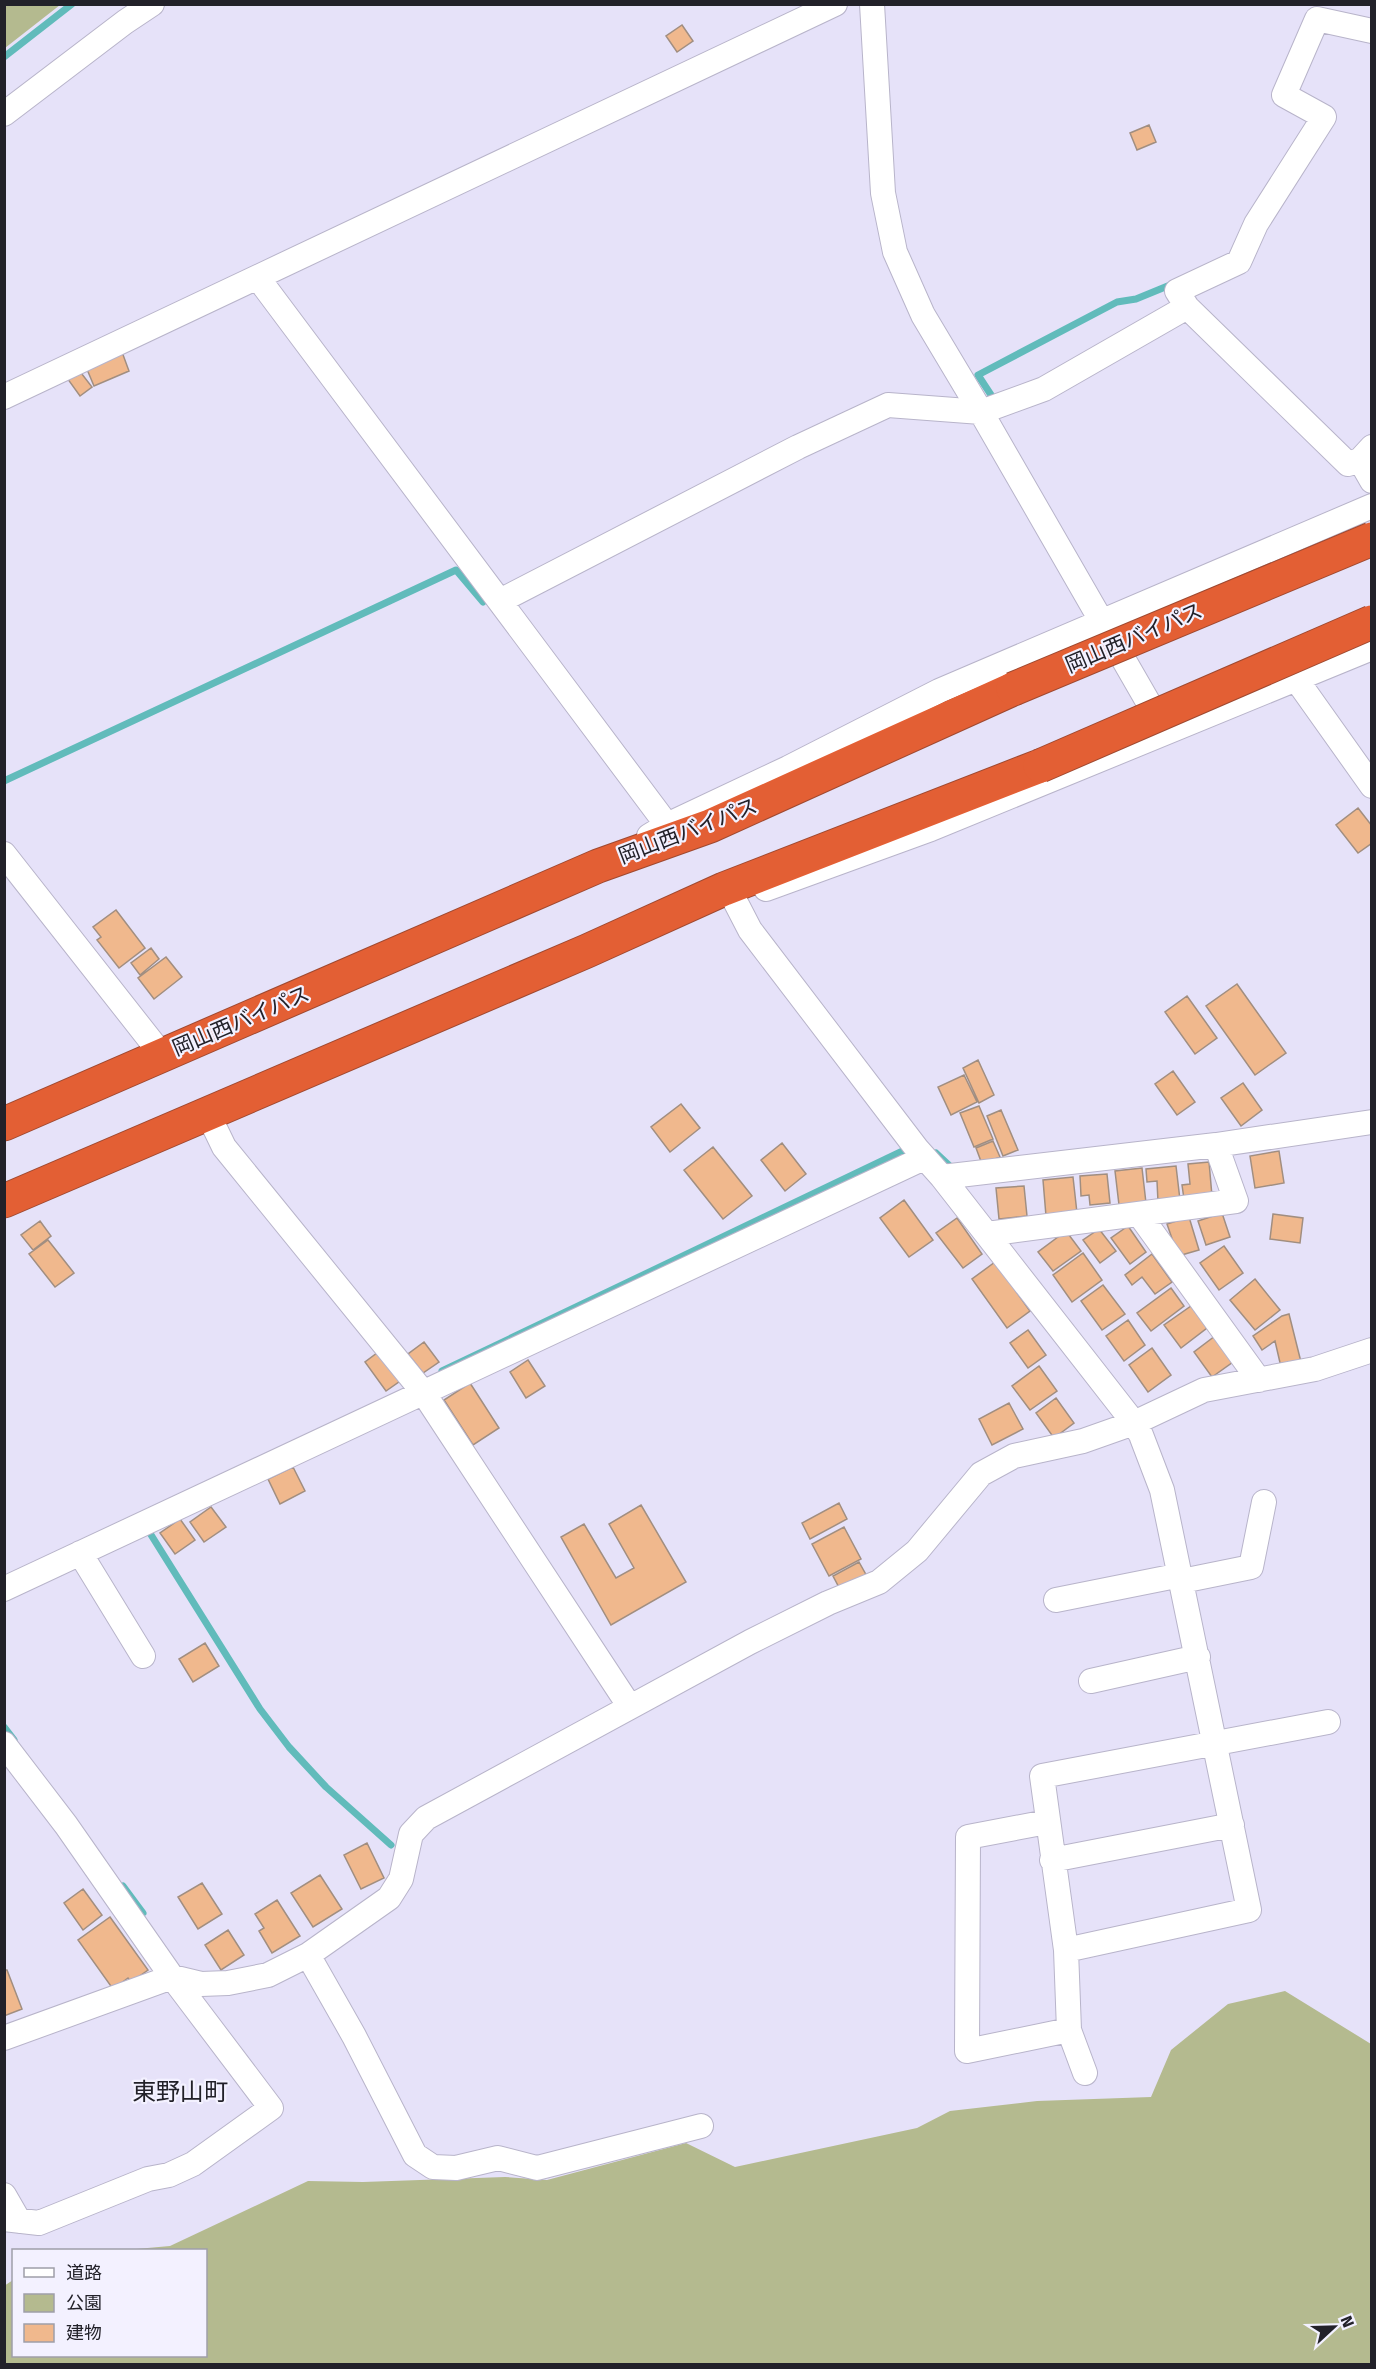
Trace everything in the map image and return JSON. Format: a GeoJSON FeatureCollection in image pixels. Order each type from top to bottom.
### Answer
{"type":"FeatureCollection","features":[{"type":"Feature","properties":{"kind":"highway","name":"岡山西バイパス"},"geometry":{"type":"LineString","coordinates":[[4,1124],[598,866],[710,826],[1013,690],[1371,539]]}},
{"type":"Feature","properties":{"kind":"highway"},"geometry":{"type":"LineString","coordinates":[[4,1201],[587,951],[724,889],[1040,766],[1371,622]]}},
{"type":"Feature","properties":{"kind":"street"},"geometry":{"type":"LineString","coordinates":[[4,114],[125,21],[152,4]]}},
{"type":"Feature","properties":{"kind":"street"},"geometry":{"type":"LineString","coordinates":[[4,397],[835,4]]}},
{"type":"Feature","properties":{"kind":"street"},"geometry":{"type":"LineString","coordinates":[[872,4],[883,193],[895,252],[923,315],[1166,733]]}},
{"type":"Feature","properties":{"kind":"street"},"geometry":{"type":"LineString","coordinates":[[1371,31],[1317,19],[1284,95],[1324,117],[1256,224],[1239,262],[1177,291],[1187,307],[1348,464],[1366,454],[1371,481]]}},
{"type":"Feature","properties":{"kind":"street"},"geometry":{"type":"LineString","coordinates":[[258,278],[667,825]]}},
{"type":"Feature","properties":{"kind":"street"},"geometry":{"type":"LineString","coordinates":[[500,601],[798,447],[888,405],[981,412],[1044,389],[1187,307]]}},
{"type":"Feature","properties":{"kind":"street"},"geometry":{"type":"LineString","coordinates":[[598,866],[667,825],[788,768],[939,691],[1371,506]]}},
{"type":"Feature","properties":{"kind":"street"},"geometry":{"type":"LineString","coordinates":[[587,951],[735,901],[931,829],[1371,648]]}},
{"type":"Feature","properties":{"kind":"street"},"geometry":{"type":"LineString","coordinates":[[1296,679],[1371,786]]}},
{"type":"Feature","properties":{"kind":"street"},"geometry":{"type":"LineString","coordinates":[[4,854],[162,1055]]}},
{"type":"Feature","properties":{"kind":"street"},"geometry":{"type":"LineString","coordinates":[[735,901],[750,930],[917,1150],[942,1177],[1134,1423],[1141,1435],[1162,1490],[1249,1910],[1066,1950]]}},
{"type":"Feature","properties":{"kind":"street"},"geometry":{"type":"LineString","coordinates":[[208,1114],[224,1147],[418,1386],[630,1707]]}},
{"type":"Feature","properties":{"kind":"street"},"geometry":{"type":"LineString","coordinates":[[942,1177],[1218,1150],[1371,1122]]}},
{"type":"Feature","properties":{"kind":"street"},"geometry":{"type":"LineString","coordinates":[[4,1589],[418,1386],[917,1150]]}},
{"type":"Feature","properties":{"kind":"street"},"geometry":{"type":"LineString","coordinates":[[987,1234],[1236,1201],[1218,1150]]}},
{"type":"Feature","properties":{"kind":"street"},"geometry":{"type":"LineString","coordinates":[[1139,1214],[1259,1380]]}},
{"type":"Feature","properties":{"kind":"street"},"geometry":{"type":"LineString","coordinates":[[4,2038],[172,1977],[201,1984],[228,1983],[268,1975],[308,1955],[388,1898],[401,1879],[411,1834],[426,1818],[798,1617],[879,1582],[916,1551],[981,1474],[1014,1456],[1083,1441],[1134,1423],[1204,1390],[1315,1369],[1371,1350]]}},
{"type":"Feature","properties":{"kind":"street"},"geometry":{"type":"LineString","coordinates":[[1056,1599],[1251,1567],[1264,1502]]}},
{"type":"Feature","properties":{"kind":"street"},"geometry":{"type":"LineString","coordinates":[[80,1553],[143,1656]]}},
{"type":"Feature","properties":{"kind":"street"},"geometry":{"type":"LineString","coordinates":[[1090,1681],[1198,1657]]}},
{"type":"Feature","properties":{"kind":"street"},"geometry":{"type":"LineString","coordinates":[[1086,2073],[1069,2030],[1066,1950],[1042,1776],[1328,1722]]}},
{"type":"Feature","properties":{"kind":"street"},"geometry":{"type":"LineString","coordinates":[[4,1744],[66,1825],[172,1977],[271,2108],[194,2164],[169,2175],[148,2179],[39,2223],[12,2220],[4,2195]]}},
{"type":"Feature","properties":{"kind":"street"},"geometry":{"type":"LineString","coordinates":[[1047,1822],[968,1838],[967,2051],[1069,2030]]}},
{"type":"Feature","properties":{"kind":"street"},"geometry":{"type":"LineString","coordinates":[[1052,1860],[1232,1826]]}},
{"type":"Feature","properties":{"kind":"street"},"geometry":{"type":"LineString","coordinates":[[308,1955],[354,2036],[415,2155],[433,2167],[456,2168],[498,2158],[537,2168],[701,2126]]}},
{"type":"Feature","properties":{"kind":"green space"},"geometry":{"type":"Polygon","coordinates":[[[5,4],[60,4],[60,5],[5,48],[5,4]]]}},
{"type":"Feature","properties":{"kind":"green space"},"geometry":{"type":"Polygon","coordinates":[[[1285,1991],[1371,2044],[1371,2364],[5,2364],[4,2286],[12,2281],[12,2357],[207,2357],[207,2249],[136,2249],[170,2246],[308,2181],[363,2182],[505,2177],[547,2180],[686,2143],[735,2167],[917,2128],[950,2111],[1037,2101],[1151,2097],[1171,2050],[1228,2004],[1285,1991]]]}},
{"type":"Feature","properties":{"kind":"building"},"geometry":{"type":"Polygon","coordinates":[[[682,25],[693,41],[677,52],[666,36],[682,25]]]}},
{"type":"Feature","properties":{"kind":"building"},"geometry":{"type":"Polygon","coordinates":[[[1149,125],[1156,142],[1137,150],[1130,133],[1149,125]]]}},
{"type":"Feature","properties":{"kind":"building"},"geometry":{"type":"Polygon","coordinates":[[[122,352],[129,371],[94,386],[86,367],[122,352]]]}},
{"type":"Feature","properties":{"kind":"building"},"geometry":{"type":"Polygon","coordinates":[[[78,369],[92,387],[80,396],[67,378],[78,369]]]}},
{"type":"Feature","properties":{"kind":"building"},"geometry":{"type":"Polygon","coordinates":[[[1358,808],[1372,826],[1372,843],[1358,853],[1336,825],[1358,808]]]}},
{"type":"Feature","properties":{"kind":"building"},"geometry":{"type":"Polygon","coordinates":[[[116,910],[145,948],[119,968],[97,940],[101,937],[93,927],[116,910]]]}},
{"type":"Feature","properties":{"kind":"building"},"geometry":{"type":"Polygon","coordinates":[[[151,948],[159,959],[140,975],[131,963],[151,948]]]}},
{"type":"Feature","properties":{"kind":"building"},"geometry":{"type":"Polygon","coordinates":[[[166,957],[182,977],[154,999],[138,978],[166,957]]]}},
{"type":"Feature","properties":{"kind":"building"},"geometry":{"type":"Polygon","coordinates":[[[1237,984],[1286,1053],[1255,1075],[1206,1006],[1237,984]]]}},
{"type":"Feature","properties":{"kind":"building"},"geometry":{"type":"Polygon","coordinates":[[[1187,996],[1217,1038],[1195,1054],[1165,1012],[1187,996]]]}},
{"type":"Feature","properties":{"kind":"building"},"geometry":{"type":"Polygon","coordinates":[[[978,1060],[994,1095],[979,1103],[963,1068],[978,1060]]]}},
{"type":"Feature","properties":{"kind":"building"},"geometry":{"type":"Polygon","coordinates":[[[1173,1071],[1195,1102],[1177,1115],[1155,1084],[1173,1071]]]}},
{"type":"Feature","properties":{"kind":"building"},"geometry":{"type":"Polygon","coordinates":[[[964,1075],[977,1102],[951,1115],[938,1087],[964,1075]]]}},
{"type":"Feature","properties":{"kind":"building"},"geometry":{"type":"Polygon","coordinates":[[[1243,1083],[1262,1110],[1241,1126],[1221,1098],[1243,1083]]]}},
{"type":"Feature","properties":{"kind":"building"},"geometry":{"type":"Polygon","coordinates":[[[681,1104],[700,1128],[670,1152],[651,1127],[681,1104]]]}},
{"type":"Feature","properties":{"kind":"building"},"geometry":{"type":"Polygon","coordinates":[[[979,1106],[993,1139],[974,1147],[960,1113],[979,1106]]]}},
{"type":"Feature","properties":{"kind":"building"},"geometry":{"type":"Polygon","coordinates":[[[1001,1110],[1018,1150],[1003,1156],[987,1116],[1001,1110]]]}},
{"type":"Feature","properties":{"kind":"building"},"geometry":{"type":"Polygon","coordinates":[[[993,1141],[1000,1157],[982,1164],[976,1148],[993,1141]]]}},
{"type":"Feature","properties":{"kind":"building"},"geometry":{"type":"Polygon","coordinates":[[[782,1143],[806,1174],[785,1191],[761,1160],[782,1143]]]}},
{"type":"Feature","properties":{"kind":"building"},"geometry":{"type":"Polygon","coordinates":[[[713,1147],[752,1196],[723,1219],[684,1170],[713,1147]]]}},
{"type":"Feature","properties":{"kind":"building"},"geometry":{"type":"Polygon","coordinates":[[[1279,1151],[1284,1183],[1255,1188],[1250,1156],[1279,1151]]]}},
{"type":"Feature","properties":{"kind":"building"},"geometry":{"type":"Polygon","coordinates":[[[1209,1162],[1212,1196],[1184,1199],[1182,1185],[1190,1184],[1188,1164],[1209,1162]]]}},
{"type":"Feature","properties":{"kind":"building"},"geometry":{"type":"Polygon","coordinates":[[[1176,1166],[1180,1200],[1158,1202],[1157,1181],[1147,1182],[1146,1169],[1176,1166]]]}},
{"type":"Feature","properties":{"kind":"building"},"geometry":{"type":"Polygon","coordinates":[[[1142,1168],[1146,1203],[1119,1205],[1115,1171],[1142,1168]]]}},
{"type":"Feature","properties":{"kind":"building"},"geometry":{"type":"Polygon","coordinates":[[[1107,1174],[1110,1203],[1090,1205],[1089,1195],[1081,1196],[1080,1176],[1107,1174]]]}},
{"type":"Feature","properties":{"kind":"building"},"geometry":{"type":"Polygon","coordinates":[[[1073,1177],[1077,1213],[1046,1216],[1043,1180],[1073,1177]]]}},
{"type":"Feature","properties":{"kind":"building"},"geometry":{"type":"Polygon","coordinates":[[[1024,1186],[1027,1216],[999,1219],[996,1188],[1024,1186]]]}},
{"type":"Feature","properties":{"kind":"building"},"geometry":{"type":"Polygon","coordinates":[[[904,1200],[933,1240],[909,1257],[880,1218],[904,1200]]]}},
{"type":"Feature","properties":{"kind":"building"},"geometry":{"type":"Polygon","coordinates":[[[1222,1213],[1230,1237],[1206,1245],[1198,1221],[1222,1213]]]}},
{"type":"Feature","properties":{"kind":"building"},"geometry":{"type":"Polygon","coordinates":[[[1273,1214],[1303,1218],[1300,1243],[1270,1239],[1273,1214]]]}},
{"type":"Feature","properties":{"kind":"building"},"geometry":{"type":"Polygon","coordinates":[[[1189,1217],[1199,1250],[1178,1256],[1167,1224],[1189,1217]]]}},
{"type":"Feature","properties":{"kind":"building"},"geometry":{"type":"Polygon","coordinates":[[[957,1218],[982,1254],[963,1268],[936,1233],[957,1218]]]}},
{"type":"Feature","properties":{"kind":"building"},"geometry":{"type":"Polygon","coordinates":[[[40,1221],[51,1236],[33,1250],[21,1235],[40,1221]]]}},
{"type":"Feature","properties":{"kind":"building"},"geometry":{"type":"Polygon","coordinates":[[[1128,1226],[1146,1252],[1130,1264],[1111,1238],[1128,1226]]]}},
{"type":"Feature","properties":{"kind":"building"},"geometry":{"type":"Polygon","coordinates":[[[1099,1229],[1116,1251],[1100,1263],[1083,1240],[1099,1229]]]}},
{"type":"Feature","properties":{"kind":"building"},"geometry":{"type":"Polygon","coordinates":[[[1066,1231],[1081,1251],[1053,1271],[1038,1252],[1066,1231]]]}},
{"type":"Feature","properties":{"kind":"building"},"geometry":{"type":"Polygon","coordinates":[[[48,1240],[74,1273],[55,1287],[29,1254],[48,1240]]]}},
{"type":"Feature","properties":{"kind":"building"},"geometry":{"type":"Polygon","coordinates":[[[1224,1246],[1243,1273],[1219,1290],[1200,1263],[1224,1246]]]}},
{"type":"Feature","properties":{"kind":"building"},"geometry":{"type":"Polygon","coordinates":[[[1083,1253],[1102,1280],[1072,1302],[1053,1275],[1083,1253]]]}},
{"type":"Feature","properties":{"kind":"building"},"geometry":{"type":"Polygon","coordinates":[[[1152,1254],[1172,1282],[1155,1294],[1142,1277],[1132,1285],[1125,1275],[1152,1254]]]}},
{"type":"Feature","properties":{"kind":"building"},"geometry":{"type":"Polygon","coordinates":[[[995,1262],[1030,1311],[1007,1328],[972,1279],[995,1262]]]}},
{"type":"Feature","properties":{"kind":"building"},"geometry":{"type":"Polygon","coordinates":[[[1255,1279],[1280,1310],[1255,1330],[1230,1300],[1255,1279]]]}},
{"type":"Feature","properties":{"kind":"building"},"geometry":{"type":"Polygon","coordinates":[[[1103,1285],[1125,1314],[1102,1330],[1081,1301],[1103,1285]]]}},
{"type":"Feature","properties":{"kind":"building"},"geometry":{"type":"Polygon","coordinates":[[[1171,1288],[1184,1306],[1151,1331],[1137,1313],[1171,1288]]]}},
{"type":"Feature","properties":{"kind":"building"},"geometry":{"type":"Polygon","coordinates":[[[1191,1306],[1207,1328],[1181,1348],[1164,1325],[1191,1306]]]}},
{"type":"Feature","properties":{"kind":"building"},"geometry":{"type":"Polygon","coordinates":[[[1289,1314],[1301,1362],[1281,1367],[1275,1341],[1262,1350],[1253,1336],[1282,1316],[1289,1314]]]}},
{"type":"Feature","properties":{"kind":"building"},"geometry":{"type":"Polygon","coordinates":[[[1128,1320],[1145,1345],[1124,1361],[1106,1336],[1128,1320]]]}},
{"type":"Feature","properties":{"kind":"building"},"geometry":{"type":"Polygon","coordinates":[[[1028,1330],[1046,1355],[1028,1368],[1010,1343],[1028,1330]]]}},
{"type":"Feature","properties":{"kind":"building"},"geometry":{"type":"Polygon","coordinates":[[[1215,1336],[1233,1362],[1212,1377],[1194,1352],[1215,1336]]]}},
{"type":"Feature","properties":{"kind":"building"},"geometry":{"type":"Polygon","coordinates":[[[424,1342],[439,1362],[423,1373],[408,1354],[424,1342]]]}},
{"type":"Feature","properties":{"kind":"building"},"geometry":{"type":"Polygon","coordinates":[[[1152,1348],[1171,1375],[1148,1392],[1129,1365],[1152,1348]]]}},
{"type":"Feature","properties":{"kind":"building"},"geometry":{"type":"Polygon","coordinates":[[[381,1350],[403,1379],[386,1391],[365,1362],[381,1350]]]}},
{"type":"Feature","properties":{"kind":"building"},"geometry":{"type":"Polygon","coordinates":[[[528,1360],[545,1386],[526,1398],[510,1372],[528,1360]]]}},
{"type":"Feature","properties":{"kind":"building"},"geometry":{"type":"Polygon","coordinates":[[[1039,1366],[1057,1391],[1030,1410],[1012,1386],[1039,1366]]]}},
{"type":"Feature","properties":{"kind":"building"},"geometry":{"type":"Polygon","coordinates":[[[470,1383],[499,1428],[473,1445],[444,1400],[470,1383]]]}},
{"type":"Feature","properties":{"kind":"building"},"geometry":{"type":"Polygon","coordinates":[[[1056,1398],[1074,1423],[1054,1438],[1036,1413],[1056,1398]]]}},
{"type":"Feature","properties":{"kind":"building"},"geometry":{"type":"Polygon","coordinates":[[[1009,1403],[1023,1429],[992,1445],[979,1419],[1009,1403]]]}},
{"type":"Feature","properties":{"kind":"building"},"geometry":{"type":"Polygon","coordinates":[[[293,1467],[305,1491],[280,1504],[268,1479],[293,1467]]]}},
{"type":"Feature","properties":{"kind":"building"},"geometry":{"type":"Polygon","coordinates":[[[839,1503],[847,1519],[810,1539],[802,1523],[839,1503]]]}},
{"type":"Feature","properties":{"kind":"building"},"geometry":{"type":"Polygon","coordinates":[[[641,1505],[686,1582],[611,1625],[561,1537],[584,1524],[616,1578],[634,1568],[609,1524],[641,1505]]]}},
{"type":"Feature","properties":{"kind":"building"},"geometry":{"type":"Polygon","coordinates":[[[211,1507],[226,1527],[204,1542],[190,1522],[211,1507]]]}},
{"type":"Feature","properties":{"kind":"building"},"geometry":{"type":"Polygon","coordinates":[[[180,1519],[195,1540],[175,1554],[160,1533],[180,1519]]]}},
{"type":"Feature","properties":{"kind":"building"},"geometry":{"type":"Polygon","coordinates":[[[844,1527],[861,1559],[829,1576],[812,1544],[844,1527]]]}},
{"type":"Feature","properties":{"kind":"building"},"geometry":{"type":"Polygon","coordinates":[[[859,1562],[869,1580],[842,1593],[833,1576],[859,1562]]]}},
{"type":"Feature","properties":{"kind":"building"},"geometry":{"type":"Polygon","coordinates":[[[205,1643],[219,1666],[193,1682],[179,1659],[205,1643]]]}},
{"type":"Feature","properties":{"kind":"building"},"geometry":{"type":"Polygon","coordinates":[[[367,1843],[384,1878],[361,1889],[344,1855],[367,1843]]]}},
{"type":"Feature","properties":{"kind":"building"},"geometry":{"type":"Polygon","coordinates":[[[320,1875],[342,1909],[313,1927],[291,1893],[320,1875]]]}},
{"type":"Feature","properties":{"kind":"building"},"geometry":{"type":"Polygon","coordinates":[[[202,1883],[222,1914],[198,1929],[178,1897],[202,1883]]]}},
{"type":"Feature","properties":{"kind":"building"},"geometry":{"type":"Polygon","coordinates":[[[83,1889],[102,1915],[83,1930],[64,1903],[83,1889]]]}},
{"type":"Feature","properties":{"kind":"building"},"geometry":{"type":"Polygon","coordinates":[[[277,1900],[300,1936],[272,1953],[259,1931],[264,1928],[255,1914],[277,1900]]]}},
{"type":"Feature","properties":{"kind":"building"},"geometry":{"type":"Polygon","coordinates":[[[110,1917],[148,1970],[131,1982],[128,1978],[113,1989],[78,1940],[110,1917]]]}},
{"type":"Feature","properties":{"kind":"building"},"geometry":{"type":"Polygon","coordinates":[[[228,1930],[244,1955],[221,1970],[205,1945],[228,1930]]]}},
{"type":"Feature","properties":{"kind":"building"},"geometry":{"type":"Polygon","coordinates":[[[4,1970],[7,1970],[22,2009],[4,2016],[4,1970]]]}},
{"type":"Feature","properties":{"kind":"waterway"},"geometry":{"type":"LineString","coordinates":[[4,57],[72,4]]}},
{"type":"Feature","properties":{"kind":"waterway"},"geometry":{"type":"LineString","coordinates":[[995,401],[978,375],[1117,302],[1136,299],[1175,283]]}},
{"type":"Feature","properties":{"kind":"waterway"},"geometry":{"type":"LineString","coordinates":[[4,781],[456,570],[483,602]]}},
{"type":"Feature","properties":{"kind":"waterway"},"geometry":{"type":"LineString","coordinates":[[442,1371],[911,1147]]}},
{"type":"Feature","properties":{"kind":"waterway"},"geometry":{"type":"LineString","coordinates":[[936,1153],[952,1168]]}},
{"type":"Feature","properties":{"kind":"waterway"},"geometry":{"type":"LineString","coordinates":[[148,1530],[260,1709],[289,1747],[326,1787],[391,1845]]}},
{"type":"Feature","properties":{"kind":"waterway"},"geometry":{"type":"LineString","coordinates":[[4,1727],[14,1740]]}},
{"type":"Feature","properties":{"kind":"waterway"},"geometry":{"type":"LineString","coordinates":[[123,1886],[143,1913]]}},
{"type":"Feature","properties":{"kind":"district","name":"東野山町"},"geometry":{"type":"Point","coordinates":[180,2092]}}]}
